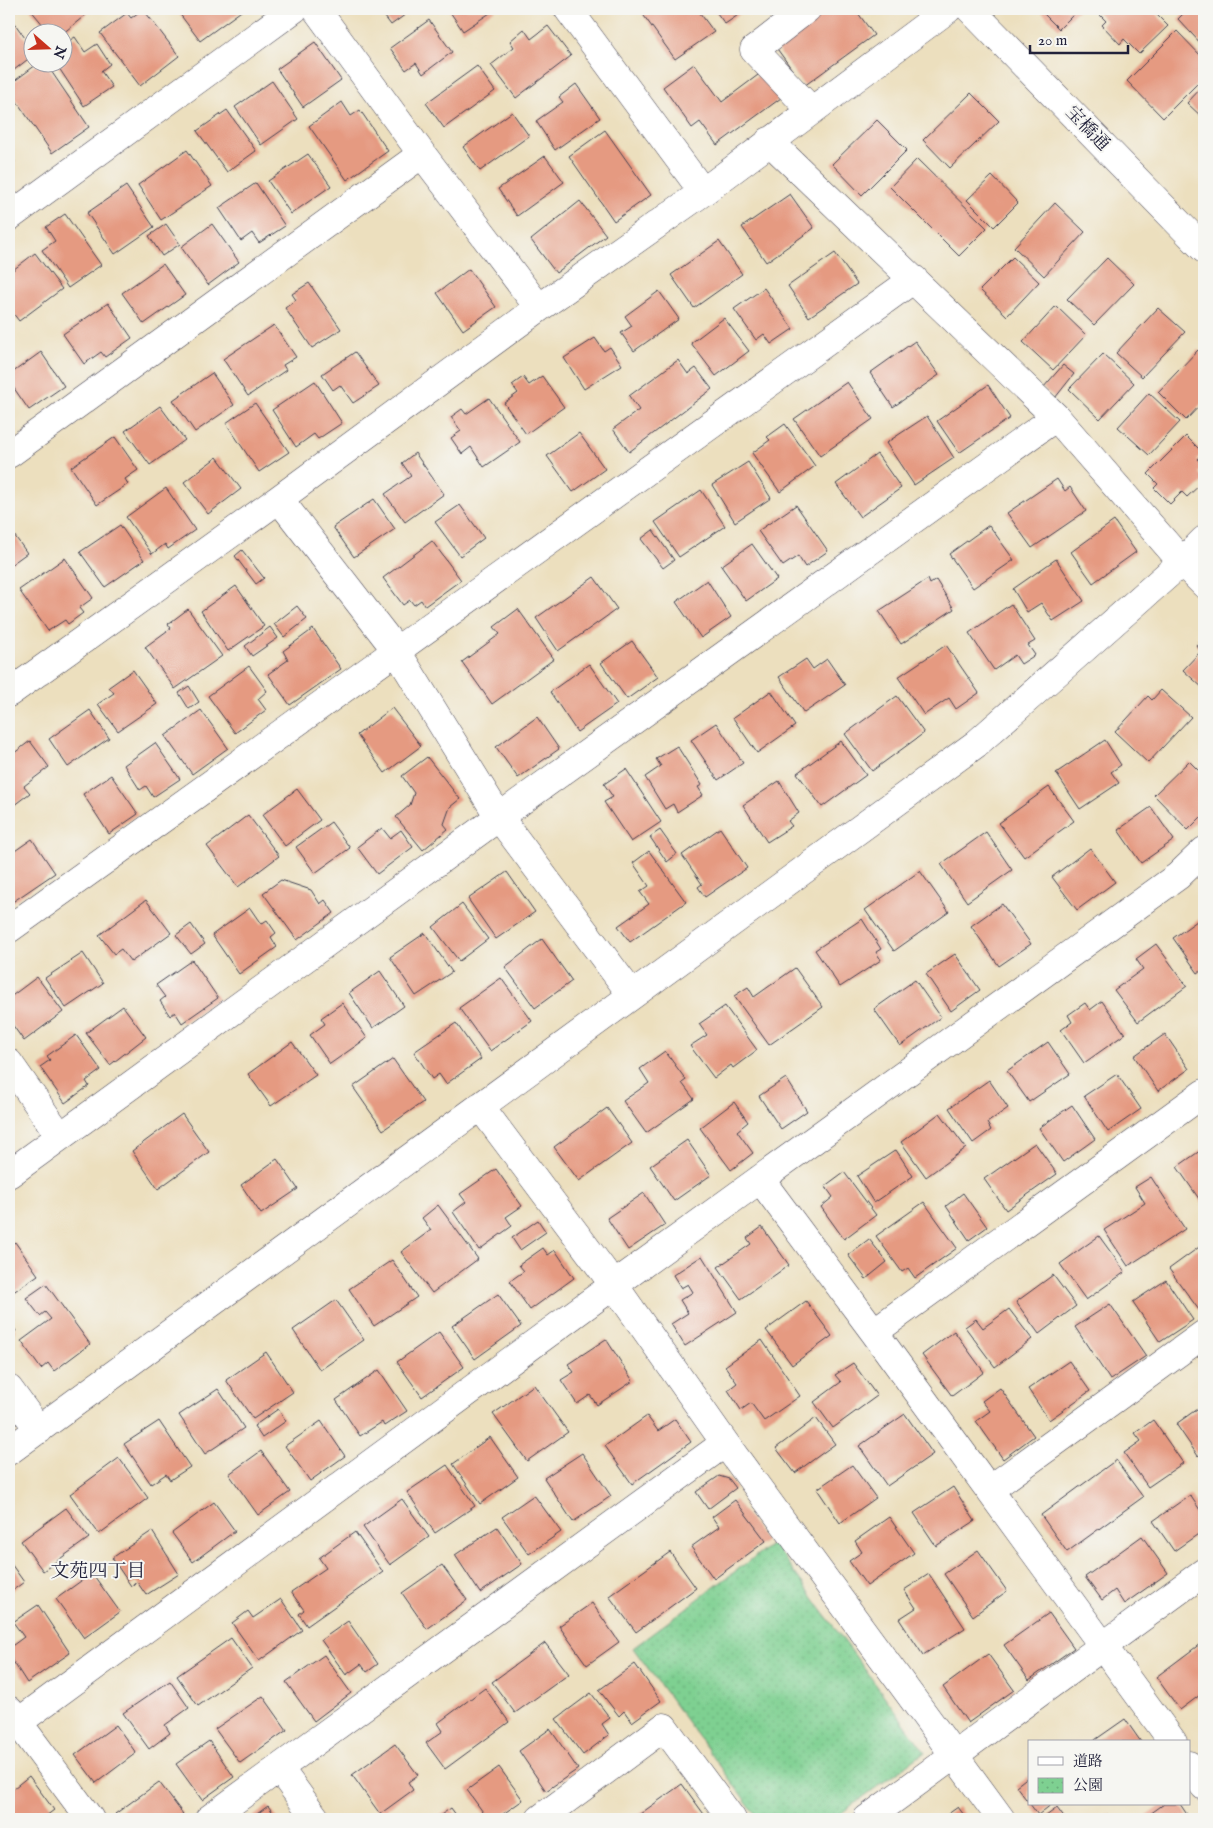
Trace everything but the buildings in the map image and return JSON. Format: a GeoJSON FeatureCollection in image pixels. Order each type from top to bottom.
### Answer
{"type":"FeatureCollection","features":[{"type":"Feature","properties":{"kind":"street"},"geometry":{"type":"LineString","coordinates":[[9,217],[294,9]]}},
{"type":"Feature","properties":{"kind":"street"},"geometry":{"type":"LineString","coordinates":[[316,9],[422,154],[539,308]]}},
{"type":"Feature","properties":{"kind":"street"},"geometry":{"type":"LineString","coordinates":[[568,9],[703,192]]}},
{"type":"Feature","properties":{"kind":"street"},"geometry":{"type":"LineString","coordinates":[[808,9],[754,50],[811,110]]}},
{"type":"Feature","properties":{"kind":"street"},"geometry":{"type":"LineString","coordinates":[[9,693],[279,499],[539,308],[703,192],[948,9]]}},
{"type":"Feature","properties":{"kind":"street","name":"宝橋通"},"geometry":{"type":"LineString","coordinates":[[970,9],[1204,249]]}},
{"type":"Feature","properties":{"kind":"street"},"geometry":{"type":"LineString","coordinates":[[769,141],[1056,417],[1182,562],[1204,584]]}},
{"type":"Feature","properties":{"kind":"street"},"geometry":{"type":"LineString","coordinates":[[9,454],[422,154]]}},
{"type":"Feature","properties":{"kind":"street"},"geometry":{"type":"LineString","coordinates":[[9,929],[914,279]]}},
{"type":"Feature","properties":{"kind":"street"},"geometry":{"type":"LineString","coordinates":[[9,1174],[499,817],[1056,417]]}},
{"type":"Feature","properties":{"kind":"street"},"geometry":{"type":"LineString","coordinates":[[279,499],[396,650],[499,817],[632,995]]}},
{"type":"Feature","properties":{"kind":"street"},"geometry":{"type":"LineString","coordinates":[[9,1452],[976,744],[1182,562],[1204,540]]}},
{"type":"Feature","properties":{"kind":"street"},"geometry":{"type":"LineString","coordinates":[[90,1819],[12,1720],[1178,876],[1204,851]]}},
{"type":"Feature","properties":{"kind":"street"},"geometry":{"type":"LineString","coordinates":[[9,1063],[60,1136]]}},
{"type":"Feature","properties":{"kind":"street"},"geometry":{"type":"LineString","coordinates":[[874,1332],[1204,1093]]}},
{"type":"Feature","properties":{"kind":"street"},"geometry":{"type":"LineString","coordinates":[[480,1106],[614,1285],[725,1443],[1001,1819]]}},
{"type":"Feature","properties":{"kind":"street"},"geometry":{"type":"LineString","coordinates":[[760,1179],[1172,1740]]}},
{"type":"Feature","properties":{"kind":"street"},"geometry":{"type":"LineString","coordinates":[[990,1490],[1204,1334]]}},
{"type":"Feature","properties":{"kind":"street"},"geometry":{"type":"LineString","coordinates":[[9,1389],[38,1430]]}},
{"type":"Feature","properties":{"kind":"street"},"geometry":{"type":"LineString","coordinates":[[209,1819],[725,1443]]}},
{"type":"Feature","properties":{"kind":"street"},"geometry":{"type":"LineString","coordinates":[[867,1819],[1204,1572]]}},
{"type":"Feature","properties":{"kind":"street"},"geometry":{"type":"LineString","coordinates":[[540,1819],[664,1727],[732,1819]]}},
{"type":"Feature","properties":{"kind":"street"},"geometry":{"type":"LineString","coordinates":[[1190,1766],[1204,1786]]}},
{"type":"Feature","properties":{"kind":"street"},"geometry":{"type":"LineString","coordinates":[[279,1768],[316,1819]]}},
{"type":"Feature","properties":{"kind":"green space"},"geometry":{"type":"Polygon","coordinates":[[[773,1543],[925,1752],[833,1819],[759,1819],[633,1648],[773,1543]]]}},
{"type":"Feature","properties":{"kind":"district","name":"文苑四丁目"},"geometry":{"type":"Point","coordinates":[98,1572]}}]}
